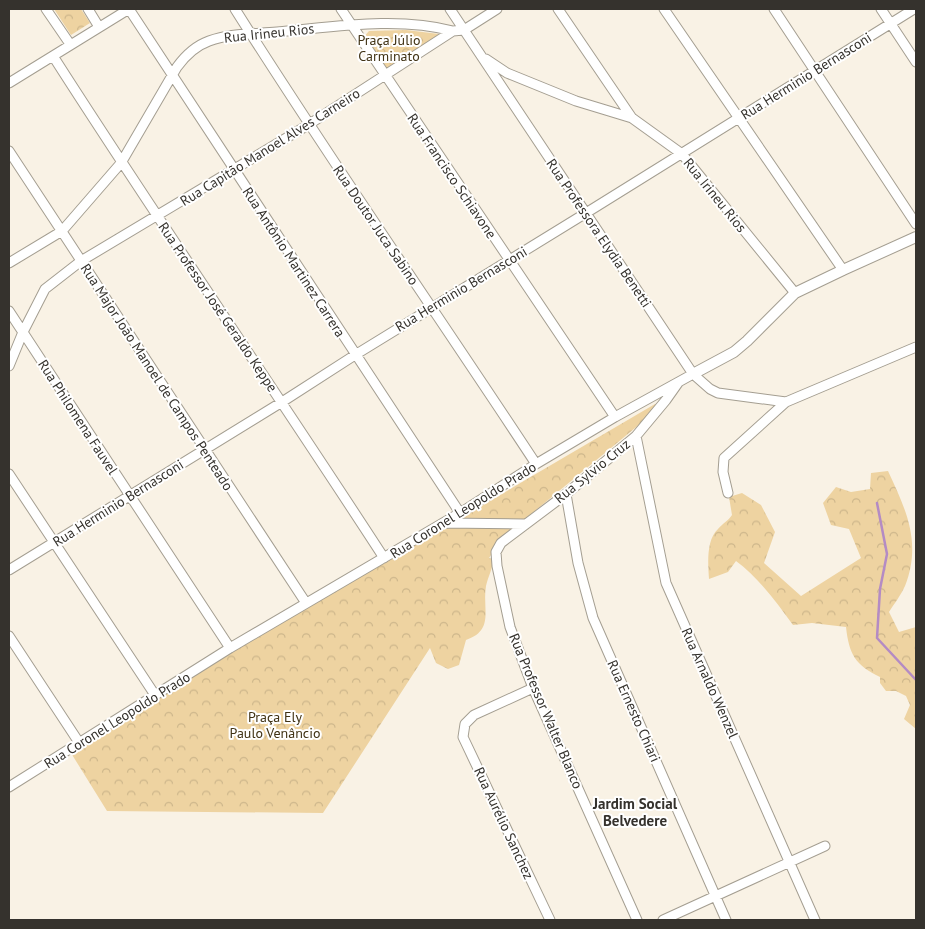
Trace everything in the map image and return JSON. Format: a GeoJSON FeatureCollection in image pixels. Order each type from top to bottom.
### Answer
{"type":"FeatureCollection","features":[{"type":"Feature","properties":{"kind":"street"},"geometry":{"type":"LineString","coordinates":[[46,9],[70,44]]}},
{"type":"Feature","properties":{"kind":"street"},"geometry":{"type":"LineString","coordinates":[[88,9],[99,26]]}},
{"type":"Feature","properties":{"kind":"street"},"geometry":{"type":"LineString","coordinates":[[9,83],[129,9]]}},
{"type":"Feature","properties":{"kind":"street","name":"Rua Antônio Martinez Carrera"},"geometry":{"type":"LineString","coordinates":[[129,9],[354,355],[460,513]]}},
{"type":"Feature","properties":{"kind":"street","name":"Rua Doutor Juca Sabino"},"geometry":{"type":"LineString","coordinates":[[236,9],[308,125],[536,464]]}},
{"type":"Feature","properties":{"kind":"street","name":"Rua Francisco Schiavone"},"geometry":{"type":"LineString","coordinates":[[341,9],[384,76],[615,417]]}},
{"type":"Feature","properties":{"kind":"street","name":"Rua Professora Elydia Benetti"},"geometry":{"type":"LineString","coordinates":[[450,9],[693,374],[710,389],[718,392],[786,402]]}},
{"type":"Feature","properties":{"kind":"street","name":"Rua Capitão Manoel Alves Carneiro"},"geometry":{"type":"LineString","coordinates":[[23,332],[45,289],[81,261],[308,125],[453,31],[464,30],[497,9]]}},
{"type":"Feature","properties":{"kind":"street"},"geometry":{"type":"LineString","coordinates":[[558,9],[632,118]]}},
{"type":"Feature","properties":{"kind":"street"},"geometry":{"type":"LineString","coordinates":[[664,9],[843,270]]}},
{"type":"Feature","properties":{"kind":"street"},"geometry":{"type":"LineString","coordinates":[[774,9],[916,224]]}},
{"type":"Feature","properties":{"kind":"street"},"geometry":{"type":"LineString","coordinates":[[880,9],[916,62]]}},
{"type":"Feature","properties":{"kind":"street","name":"Rua Herminio Bernasconi"},"geometry":{"type":"LineString","coordinates":[[9,570],[914,9]]}},
{"type":"Feature","properties":{"kind":"street","name":"Rua Irineu Rios"},"geometry":{"type":"LineString","coordinates":[[62,231],[121,163],[183,58],[196,47],[221,37],[352,26],[403,24],[433,26],[453,31]]}},
{"type":"Feature","properties":{"kind":"street","name":"Rua Professor José Geraldo Keppe"},"geometry":{"type":"LineString","coordinates":[[53,56],[121,163],[282,402],[384,558]]}},
{"type":"Feature","properties":{"kind":"street","name":"Rua Irineu Rios"},"geometry":{"type":"LineString","coordinates":[[483,57],[507,73],[576,100],[632,118],[682,154],[795,293]]}},
{"type":"Feature","properties":{"kind":"street","name":"Rua Major João Manoel de Campos Penteado"},"geometry":{"type":"LineString","coordinates":[[9,151],[306,603]]}},
{"type":"Feature","properties":{"kind":"street"},"geometry":{"type":"LineString","coordinates":[[9,263],[62,231]]}},
{"type":"Feature","properties":{"kind":"street","name":"Rua Coronel Leopoldo Prado"},"geometry":{"type":"LineString","coordinates":[[9,787],[230,648],[443,524],[536,464],[615,417],[734,352],[795,293],[916,237]]}},
{"type":"Feature","properties":{"kind":"street","name":"Rua Philomena Fauvel"},"geometry":{"type":"LineString","coordinates":[[9,311],[230,648]]}},
{"type":"Feature","properties":{"kind":"street"},"geometry":{"type":"LineString","coordinates":[[9,366],[23,332]]}},
{"type":"Feature","properties":{"kind":"street"},"geometry":{"type":"LineString","coordinates":[[728,493],[723,472],[724,458],[786,402],[916,347]]}},
{"type":"Feature","properties":{"kind":"street","name":"Rua Sylvio Cruz"},"geometry":{"type":"LineString","coordinates":[[496,552],[501,543],[566,494],[636,436],[679,381]]}},
{"type":"Feature","properties":{"kind":"street","name":"Rua Arnaldo Wenzel"},"geometry":{"type":"LineString","coordinates":[[636,436],[666,583],[815,920]]}},
{"type":"Feature","properties":{"kind":"street"},"geometry":{"type":"LineString","coordinates":[[9,474],[155,695]]}},
{"type":"Feature","properties":{"kind":"street","name":"Rua Ernesto Chiari"},"geometry":{"type":"LineString","coordinates":[[566,494],[578,563],[593,618],[726,920]]}},
{"type":"Feature","properties":{"kind":"street"},"geometry":{"type":"LineString","coordinates":[[443,524],[524,524]]}},
{"type":"Feature","properties":{"kind":"street","name":"Rua Professor Walter Blanco"},"geometry":{"type":"LineString","coordinates":[[496,552],[497,566],[510,627],[533,688],[637,920]]}},
{"type":"Feature","properties":{"kind":"street"},"geometry":{"type":"LineString","coordinates":[[9,636],[80,744]]}},
{"type":"Feature","properties":{"kind":"street","name":"Rua Aurélio Sanchez"},"geometry":{"type":"LineString","coordinates":[[533,688],[474,715],[465,724],[463,737],[550,920]]}},
{"type":"Feature","properties":{"kind":"street"},"geometry":{"type":"LineString","coordinates":[[664,920],[825,846]]}},
{"type":"Feature","properties":{"kind":"green space"},"geometry":{"type":"Polygon","coordinates":[[[54,9],[81,9],[90,23],[71,35],[54,9]]]}},
{"type":"Feature","properties":{"kind":"green space","name":"Praça Júlio Carminato"},"geometry":{"type":"Polygon","coordinates":[[[406,30],[439,34],[438,38],[387,71],[362,39],[369,31],[406,30]]]}},
{"type":"Feature","properties":{"kind":"green space","name":"Praça Ely Paulo Venâncio"},"geometry":{"type":"Polygon","coordinates":[[[655,404],[658,407],[652,414],[501,539],[489,558],[493,559],[493,563],[486,586],[484,625],[475,636],[466,640],[459,665],[448,669],[436,663],[430,648],[323,813],[107,811],[71,753],[232,649],[415,545],[655,404]]]}},
{"type":"Feature","properties":{"kind":"green space"},"geometry":{"type":"Polygon","coordinates":[[[888,471],[906,513],[912,541],[910,570],[905,586],[889,612],[899,632],[916,627],[916,729],[904,719],[910,705],[906,696],[896,691],[886,691],[880,683],[880,677],[871,673],[859,663],[851,652],[846,627],[812,623],[793,625],[759,582],[736,561],[728,572],[709,579],[708,566],[711,539],[732,515],[729,497],[742,493],[761,505],[775,532],[764,563],[801,596],[861,558],[849,529],[831,525],[823,503],[836,487],[851,492],[870,489],[871,473],[888,471]]]}},
{"type":"Feature","properties":{"kind":"waterway"},"geometry":{"type":"LineString","coordinates":[[877,503],[887,554],[880,589],[877,638],[916,680]]}},
{"type":"Feature","properties":{"kind":"district","name":"Jardim Social Belvedere"},"geometry":{"type":"Point","coordinates":[635,812]}}]}
